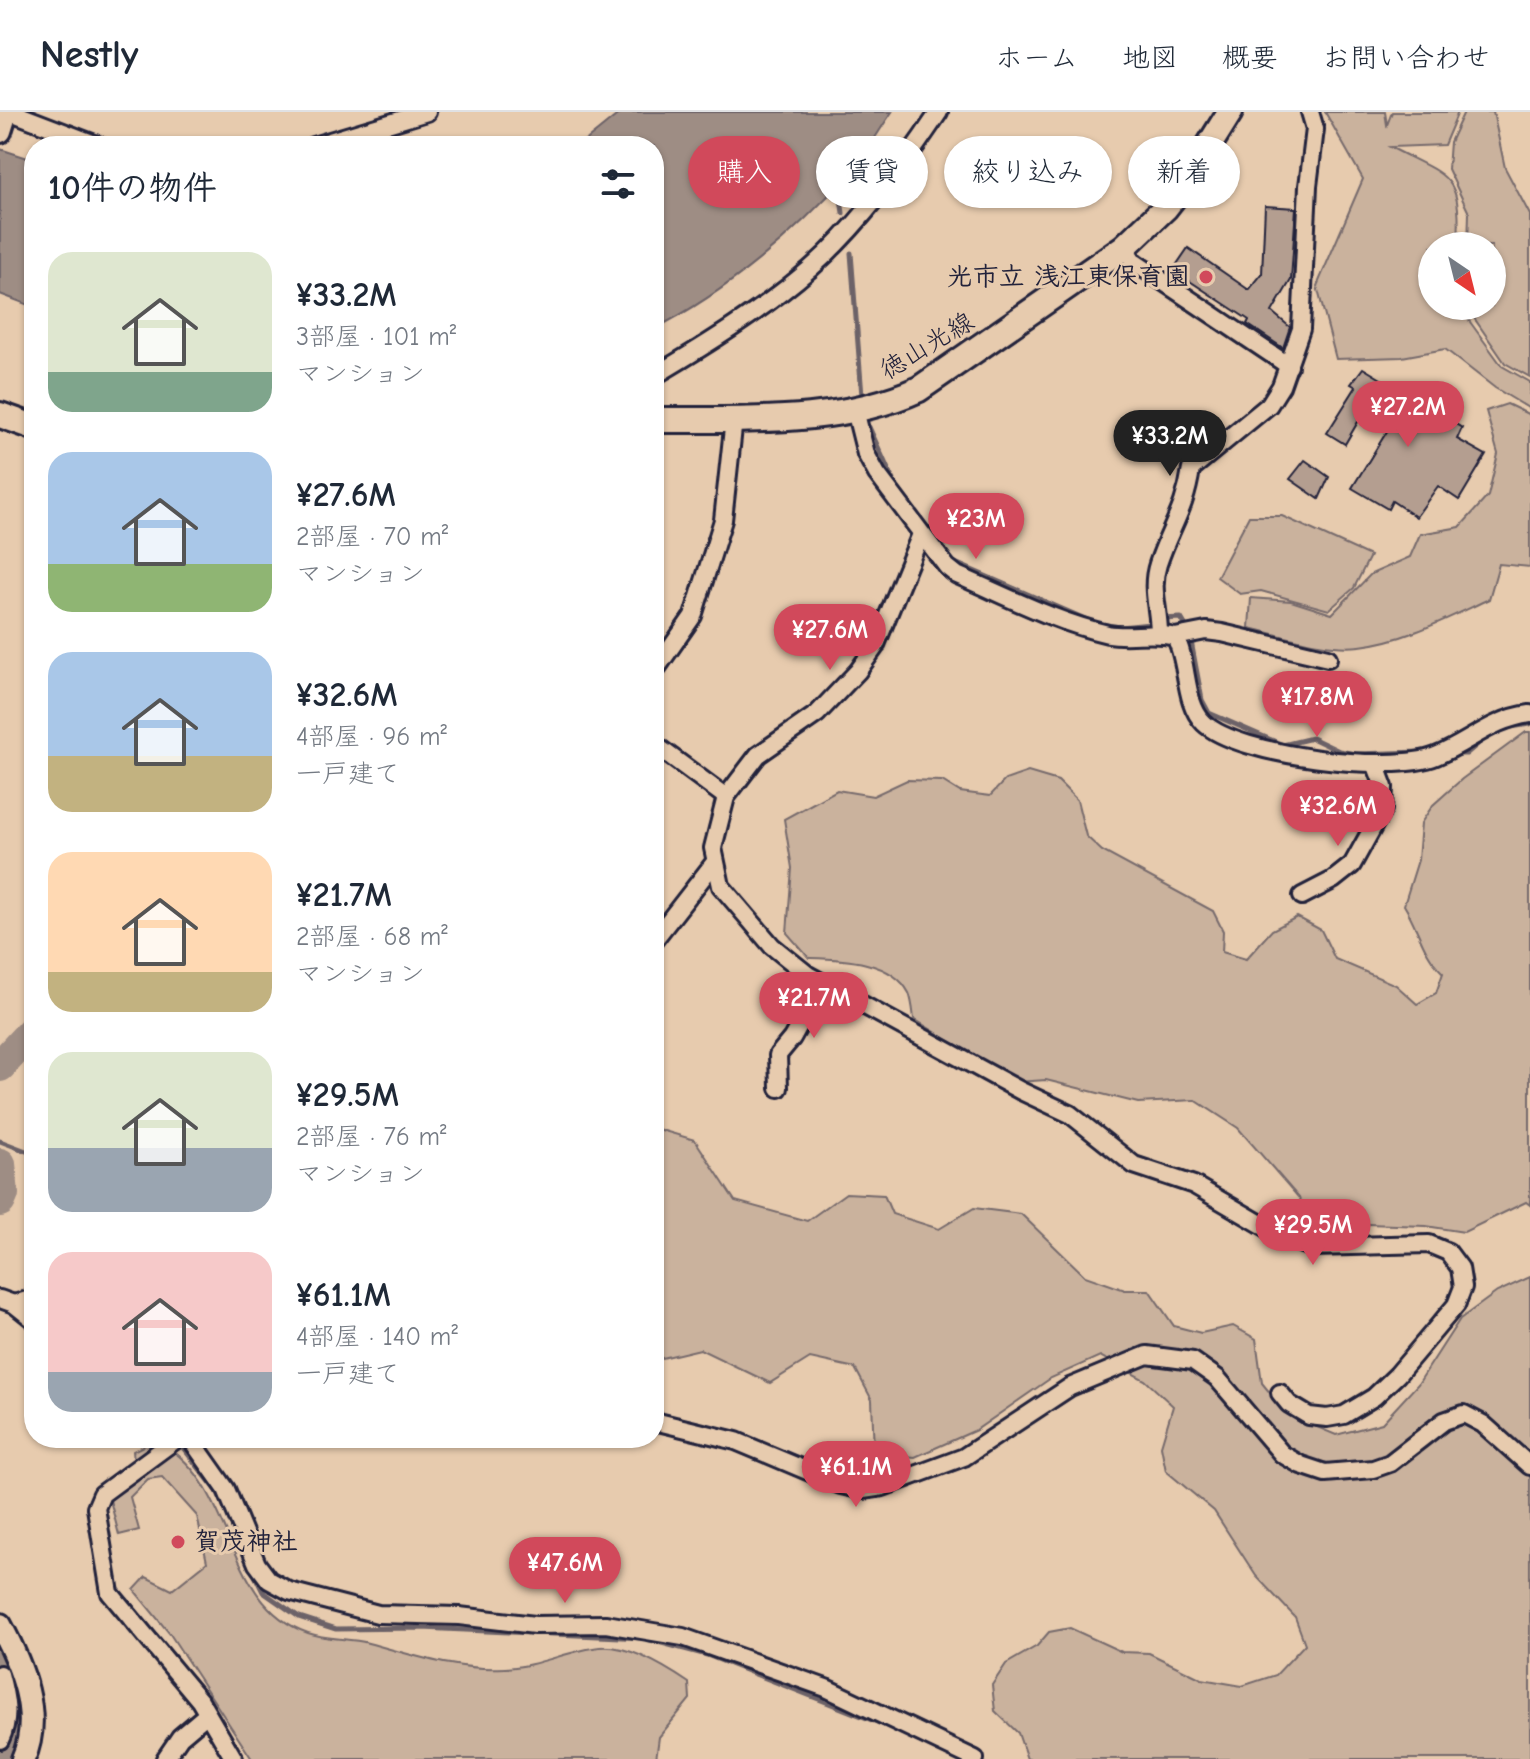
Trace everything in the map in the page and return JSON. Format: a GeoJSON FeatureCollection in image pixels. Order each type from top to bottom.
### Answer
{"type":"FeatureCollection","features":[{"type":"Feature","properties":{"kind":"main road","name":"徳山光線"},"geometry":{"type":"LineString","coordinates":[[664,420],[734,419],[855,410],[888,403],[919,389],[1124,247],[1165,208],[1190,176],[1230,112]]}},
{"type":"Feature","properties":{"kind":"main road"},"geometry":{"type":"LineString","coordinates":[[0,415],[24,423]]}},
{"type":"Feature","properties":{"kind":"street"},"geometry":{"type":"LineString","coordinates":[[0,130],[9,112],[73,136]]}},
{"type":"Feature","properties":{"kind":"street"},"geometry":{"type":"LineString","coordinates":[[347,136],[427,112]]}},
{"type":"Feature","properties":{"kind":"street"},"geometry":{"type":"LineString","coordinates":[[664,370],[759,309],[811,268],[858,219],[939,112]]}},
{"type":"Feature","properties":{"kind":"street"},"geometry":{"type":"LineString","coordinates":[[1310,112],[1315,129],[1308,186],[1301,329],[1289,366],[1269,405],[1191,469],[1186,502],[1158,564],[1154,582],[1167,635],[1182,650],[1191,696],[1205,724],[1278,755],[1375,763],[1434,757],[1493,723],[1530,714]]}},
{"type":"Feature","properties":{"kind":"street"},"geometry":{"type":"LineString","coordinates":[[1124,247],[1134,262],[1289,366]]}},
{"type":"Feature","properties":{"kind":"street"},"geometry":{"type":"LineString","coordinates":[[855,410],[866,454],[933,552],[957,575],[1068,623],[1112,635],[1206,631],[1328,658]]}},
{"type":"Feature","properties":{"kind":"street"},"geometry":{"type":"LineString","coordinates":[[664,658],[693,616],[723,520],[734,419]]}},
{"type":"Feature","properties":{"kind":"street"},"geometry":{"type":"LineString","coordinates":[[921,534],[875,647],[858,671],[817,714],[758,755],[726,797],[713,848],[721,886],[772,946],[822,984],[1070,1114],[1134,1165],[1194,1185],[1283,1237],[1312,1247],[1429,1244],[1448,1252],[1460,1268],[1463,1287],[1456,1305],[1397,1375],[1374,1397],[1344,1415],[1327,1418],[1309,1416],[1289,1404],[1280,1393]]}},
{"type":"Feature","properties":{"kind":"street"},"geometry":{"type":"LineString","coordinates":[[664,751],[726,797]]}},
{"type":"Feature","properties":{"kind":"street"},"geometry":{"type":"LineString","coordinates":[[1302,896],[1333,880],[1352,865],[1383,809],[1384,787],[1375,763]]}},
{"type":"Feature","properties":{"kind":"street"},"geometry":{"type":"LineString","coordinates":[[664,927],[714,863]]}},
{"type":"Feature","properties":{"kind":"street"},"geometry":{"type":"LineString","coordinates":[[779,1088],[778,1055],[792,1038],[822,984]]}},
{"type":"Feature","properties":{"kind":"street"},"geometry":{"type":"LineString","coordinates":[[7,1301],[24,1313]]}},
{"type":"Feature","properties":{"kind":"street"},"geometry":{"type":"LineString","coordinates":[[664,1423],[736,1441],[841,1485],[863,1490],[883,1487],[964,1457],[1070,1387],[1147,1355],[1193,1361],[1217,1378],[1282,1454],[1325,1473],[1373,1469],[1390,1463],[1444,1421],[1464,1414],[1483,1424],[1530,1466]]}},
{"type":"Feature","properties":{"kind":"street"},"geometry":{"type":"LineString","coordinates":[[163,1448],[119,1478],[102,1494],[96,1508],[110,1593],[175,1669],[234,1759]]}},
{"type":"Feature","properties":{"kind":"street"},"geometry":{"type":"LineString","coordinates":[[197,1448],[226,1489],[257,1564],[269,1580],[289,1591],[378,1614],[459,1616],[535,1625],[606,1624],[683,1637],[826,1688],[975,1759]]}},
{"type":"Feature","properties":{"kind":"street"},"geometry":{"type":"LineString","coordinates":[[0,1625],[12,1647],[30,1703],[31,1725],[23,1759]]}},
{"type":"Feature","properties":{"kind":"street"},"geometry":{"type":"LineString","coordinates":[[0,1674],[7,1712],[6,1727],[0,1740]]}},
{"type":"Feature","properties":{"kind":"street"},"geometry":{"type":"LineString","coordinates":[[165,1759],[180,1737],[206,1715]]}},
{"type":"Feature","properties":{"kind":"shaded area"},"geometry":{"type":"Polygon","coordinates":[[[621,112],[892,112],[876,136],[816,136],[816,207],[759,260],[708,298],[664,323],[664,136],[591,136],[621,112]]]}},
{"type":"Feature","properties":{"kind":"shaded area"},"geometry":{"type":"Polygon","coordinates":[[[1325,112],[1385,112],[1387,125],[1392,112],[1458,112],[1444,145],[1390,147],[1448,180],[1457,204],[1459,232],[1418,232],[1418,320],[1469,320],[1502,366],[1530,382],[1530,409],[1495,388],[1445,349],[1402,357],[1336,359],[1317,286],[1363,179],[1325,112]]]}},
{"type":"Feature","properties":{"kind":"shaded area"},"geometry":{"type":"Polygon","coordinates":[[[1464,112],[1493,112],[1505,168],[1530,215],[1530,377],[1505,363],[1475,320],[1506,320],[1506,232],[1468,232],[1469,213],[1448,169],[1450,142],[1464,112]]]}},
{"type":"Feature","properties":{"kind":"shaded area"},"geometry":{"type":"Polygon","coordinates":[[[0,149],[24,157],[24,303],[0,294],[0,149]]]}},
{"type":"Feature","properties":{"kind":"shaded area"},"geometry":{"type":"Polygon","coordinates":[[[1507,404],[1530,415],[1530,567],[1499,564],[1489,599],[1426,628],[1377,643],[1332,646],[1249,628],[1251,598],[1291,601],[1332,614],[1371,574],[1410,557],[1420,534],[1460,527],[1488,496],[1498,454],[1486,411],[1507,404]]]}},
{"type":"Feature","properties":{"kind":"shaded area"},"geometry":{"type":"Polygon","coordinates":[[[1249,516],[1282,516],[1370,556],[1354,588],[1329,610],[1261,591],[1240,594],[1217,577],[1249,516]]]}},
{"type":"Feature","properties":{"kind":"shaded area"},"geometry":{"type":"Polygon","coordinates":[[[1530,732],[1530,1205],[1526,1202],[1464,1232],[1426,1226],[1307,1222],[1299,1198],[1238,1128],[1195,1100],[1138,1103],[1046,1080],[1017,1082],[914,1019],[909,993],[891,974],[865,964],[809,958],[787,933],[792,868],[784,819],[837,790],[873,796],[907,780],[942,781],[960,792],[990,796],[1005,780],[1028,772],[1058,781],[1077,800],[1086,836],[1102,851],[1213,911],[1223,931],[1222,952],[1246,959],[1272,930],[1297,917],[1321,930],[1335,959],[1396,985],[1417,1004],[1436,993],[1443,973],[1425,949],[1404,905],[1418,860],[1421,823],[1433,805],[1462,779],[1530,732]]]}},
{"type":"Feature","properties":{"kind":"shaded area"},"geometry":{"type":"Polygon","coordinates":[[[664,1131],[695,1140],[735,1201],[807,1221],[846,1193],[884,1195],[892,1214],[939,1229],[974,1208],[1021,1214],[1085,1276],[1125,1290],[1149,1290],[1174,1326],[1201,1333],[1233,1326],[1256,1339],[1262,1383],[1288,1415],[1336,1435],[1382,1423],[1418,1384],[1460,1319],[1497,1292],[1530,1277],[1530,1759],[1027,1759],[1018,1733],[995,1711],[992,1685],[1006,1664],[1037,1646],[1049,1632],[1070,1628],[1122,1652],[1149,1653],[1202,1679],[1242,1686],[1276,1675],[1305,1644],[1295,1617],[1256,1576],[1214,1511],[1166,1471],[1161,1446],[1173,1406],[1145,1380],[1100,1356],[1051,1378],[976,1430],[915,1457],[874,1453],[872,1400],[855,1368],[810,1358],[770,1383],[700,1349],[664,1358],[664,1131]]]}},
{"type":"Feature","properties":{"kind":"shaded area"},"geometry":{"type":"Polygon","coordinates":[[[139,1448],[166,1448],[182,1459],[202,1483],[218,1511],[243,1570],[259,1596],[280,1618],[308,1633],[368,1643],[453,1665],[487,1668],[517,1667],[600,1647],[623,1649],[659,1664],[689,1683],[690,1699],[659,1737],[656,1759],[252,1759],[170,1634],[134,1590],[146,1577],[172,1590],[207,1562],[197,1516],[162,1477],[148,1479],[130,1497],[139,1530],[119,1535],[110,1500],[135,1473],[133,1451],[139,1448]]]}},
{"type":"Feature","properties":{"kind":"building","name":"光市立 浅江東保育園"},"geometry":{"type":"Polygon","coordinates":[[[1265,206],[1296,208],[1291,280],[1272,312],[1290,327],[1283,348],[1247,324],[1249,320],[1173,270],[1188,248],[1249,290],[1262,274],[1265,206]]]}},
{"type":"Feature","properties":{"kind":"building"},"geometry":{"type":"Polygon","coordinates":[[[1363,368],[1462,428],[1457,439],[1486,455],[1459,500],[1438,486],[1416,517],[1392,501],[1388,509],[1352,488],[1397,415],[1372,398],[1345,444],[1327,433],[1356,387],[1351,384],[1363,368]]]}},
{"type":"Feature","properties":{"kind":"building"},"geometry":{"type":"Polygon","coordinates":[[[1305,460],[1329,477],[1319,499],[1290,479],[1305,460]]]}},
{"type":"Feature","properties":{"kind":"waterway"},"geometry":{"type":"LineString","coordinates":[[842,208],[843,213]]}},
{"type":"Feature","properties":{"kind":"waterway"},"geometry":{"type":"LineString","coordinates":[[851,253],[862,396]]}},
{"type":"Feature","properties":{"kind":"waterway"},"geometry":{"type":"LineString","coordinates":[[869,427],[896,487],[939,544]]}},
{"type":"Feature","properties":{"kind":"waterway"},"geometry":{"type":"LineString","coordinates":[[953,562],[1090,621]]}},
{"type":"Feature","properties":{"kind":"waterway"},"geometry":{"type":"LineString","coordinates":[[1162,619],[1181,618],[1187,628]]}},
{"type":"Feature","properties":{"kind":"waterway"},"geometry":{"type":"LineString","coordinates":[[1099,624],[1121,627],[1150,624]]}},
{"type":"Feature","properties":{"kind":"waterway"},"geometry":{"type":"LineString","coordinates":[[1190,636],[1202,700],[1209,713],[1283,745],[1312,738],[1339,751],[1356,754],[1421,752]]}},
{"type":"Feature","properties":{"kind":"waterway"},"geometry":{"type":"LineString","coordinates":[[1511,727],[1530,724]]}},
{"type":"Feature","properties":{"kind":"waterway"},"geometry":{"type":"LineString","coordinates":[[1453,754],[1466,754],[1487,736]]}},
{"type":"Feature","properties":{"kind":"waterway"},"geometry":{"type":"LineString","coordinates":[[0,1066],[24,1040]]}},
{"type":"Feature","properties":{"kind":"waterway"},"geometry":{"type":"LineString","coordinates":[[0,1141],[24,1150]]}},
{"type":"Feature","properties":{"kind":"waterway"},"geometry":{"type":"LineString","coordinates":[[0,1164],[3,1194],[0,1201]]}},
{"type":"Feature","properties":{"kind":"waterway"},"geometry":{"type":"LineString","coordinates":[[183,1448],[217,1491],[228,1514]]}},
{"type":"Feature","properties":{"kind":"waterway"},"geometry":{"type":"LineString","coordinates":[[242,1549],[263,1592],[299,1617],[336,1629],[422,1628],[643,1638],[707,1655],[887,1726]]}},
{"type":"Feature","properties":{"kind":"waterway"},"geometry":{"type":"LineString","coordinates":[[0,1651],[11,1676],[17,1704],[17,1733],[9,1759]]}},
{"type":"Feature","properties":{"kind":"place","name":"光市立 浅江東保育園"},"geometry":{"type":"Point","coordinates":[1206,277]}},
{"type":"Feature","properties":{"kind":"place","name":"賀茂神社"},"geometry":{"type":"Point","coordinates":[178,1542]}}]}
